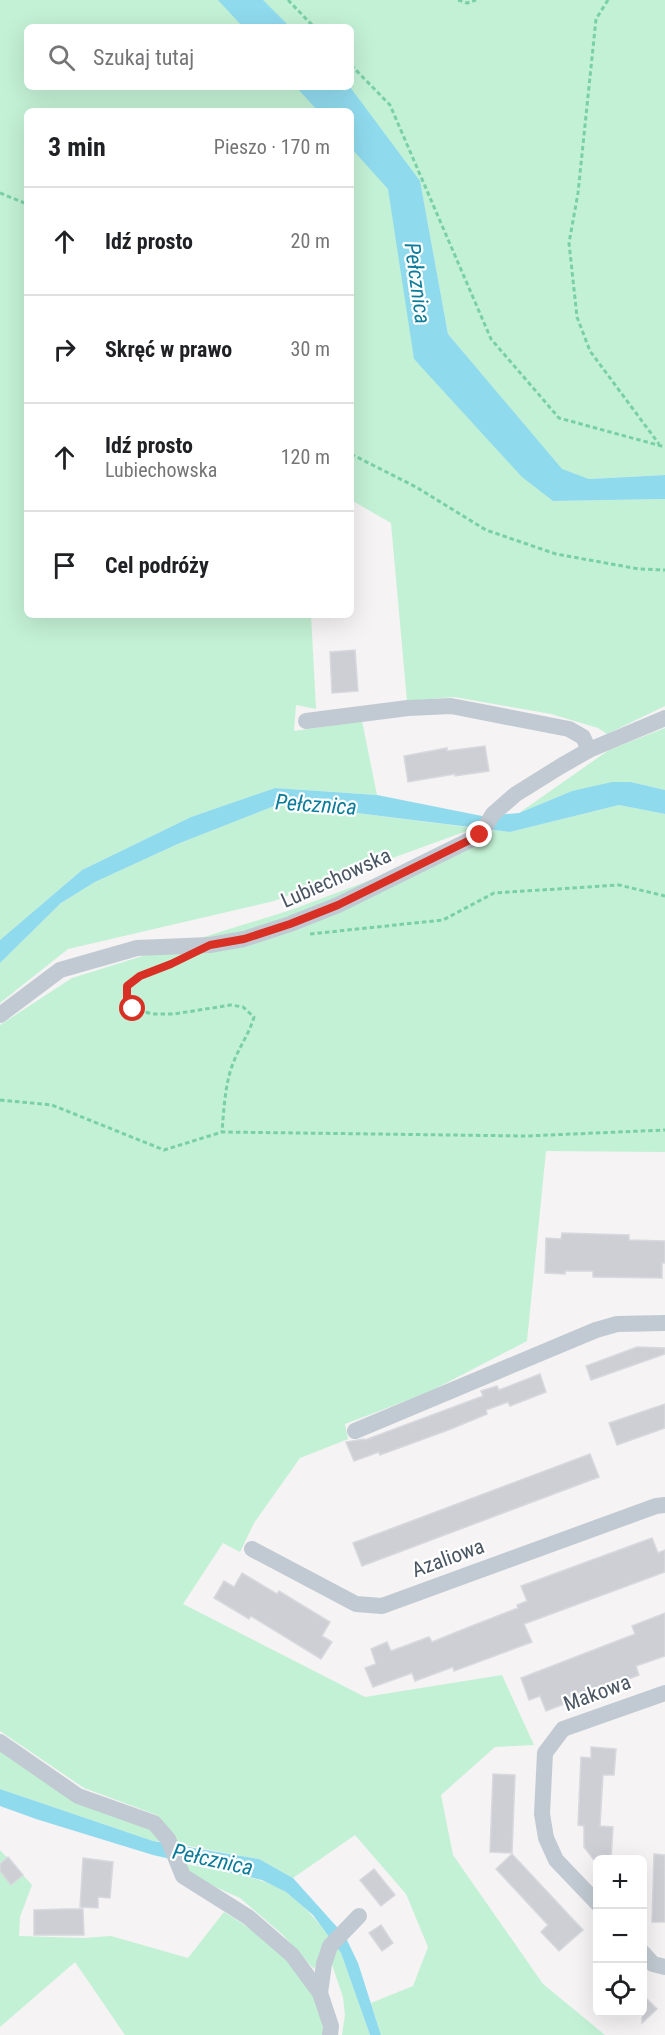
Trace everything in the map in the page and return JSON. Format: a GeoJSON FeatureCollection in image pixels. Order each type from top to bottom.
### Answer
{"type":"FeatureCollection","features":[{"type":"Feature","properties":{"kind":"street"},"geometry":{"type":"LineString","coordinates":[[306,721],[408,708],[451,706],[570,729],[583,737],[589,750]]}},
{"type":"Feature","properties":{"kind":"street","name":"Lubiechowska"},"geometry":{"type":"LineString","coordinates":[[0,1015],[60,970],[137,948],[210,945],[244,939],[338,905],[480,835],[493,814],[525,789],[589,750],[665,718]]}},
{"type":"Feature","properties":{"kind":"street"},"geometry":{"type":"LineString","coordinates":[[355,1431],[596,1330],[617,1324],[665,1323]]}},
{"type":"Feature","properties":{"kind":"street","name":"Azaliowa"},"geometry":{"type":"LineString","coordinates":[[252,1549],[356,1604],[382,1605],[656,1506],[665,1505]]}},
{"type":"Feature","properties":{"kind":"street","name":"Makowa"},"geometry":{"type":"LineString","coordinates":[[593,1900],[556,1860],[546,1838],[542,1814],[545,1753],[563,1728],[665,1693]]}},
{"type":"Feature","properties":{"kind":"street"},"geometry":{"type":"LineString","coordinates":[[0,1742],[78,1796],[154,1823],[168,1839],[183,1876],[248,1917],[292,1955],[320,1994],[331,2026],[330,2035]]}},
{"type":"Feature","properties":{"kind":"street"},"geometry":{"type":"LineString","coordinates":[[320,1994],[324,1964],[330,1946],[358,1916]]}},
{"type":"Feature","properties":{"kind":"street"},"geometry":{"type":"LineString","coordinates":[[647,1957],[653,1964],[665,1967]]}},
{"type":"Feature","properties":{"kind":"path"},"geometry":{"type":"LineString","coordinates":[[288,0],[311,24]]}},
{"type":"Feature","properties":{"kind":"path"},"geometry":{"type":"LineString","coordinates":[[458,0],[467,3],[476,0]]}},
{"type":"Feature","properties":{"kind":"path"},"geometry":{"type":"LineString","coordinates":[[608,0],[596,19],[578,193],[569,243],[577,317],[590,351],[663,446]]}},
{"type":"Feature","properties":{"kind":"path"},"geometry":{"type":"LineString","coordinates":[[354,68],[390,105],[491,339],[559,418],[663,446]]}},
{"type":"Feature","properties":{"kind":"path"},"geometry":{"type":"LineString","coordinates":[[0,193],[24,203]]}},
{"type":"Feature","properties":{"kind":"path"},"geometry":{"type":"LineString","coordinates":[[354,456],[416,488],[486,530],[556,554],[639,569],[665,570]]}},
{"type":"Feature","properties":{"kind":"path"},"geometry":{"type":"LineString","coordinates":[[302,935],[443,920],[494,893],[619,885],[665,896]]}},
{"type":"Feature","properties":{"kind":"path"},"geometry":{"type":"LineString","coordinates":[[181,959],[140,976],[127,986],[127,1000],[133,1009],[153,1014],[174,1014],[231,1005],[243,1007],[254,1017],[249,1033],[234,1061],[227,1087],[222,1131]]}},
{"type":"Feature","properties":{"kind":"path"},"geometry":{"type":"LineString","coordinates":[[0,1100],[52,1105],[164,1150],[222,1131],[526,1136],[665,1130]]}},
{"type":"Feature","properties":{"kind":"green space"},"geometry":{"type":"Polygon","coordinates":[[[0,0],[665,0],[665,475],[589,479],[562,470],[448,334],[422,193],[414,359],[553,501],[665,499],[665,706],[607,734],[598,728],[551,714],[454,697],[407,701],[391,523],[354,502],[354,108],[24,108],[24,618],[311,618],[316,709],[296,705],[294,731],[362,721],[377,795],[275,788],[191,817],[82,870],[0,940],[0,0]]]}},
{"type":"Feature","properties":{"kind":"green space"},"geometry":{"type":"Polygon","coordinates":[[[665,728],[665,790],[631,782],[572,791],[519,813],[609,750],[665,728]]]}},
{"type":"Feature","properties":{"kind":"green space"},"geometry":{"type":"Polygon","coordinates":[[[277,805],[475,828],[274,901],[68,949],[0,1003],[0,963],[61,903],[95,882],[180,843],[277,805]]]}},
{"type":"Feature","properties":{"kind":"green space"},"geometry":{"type":"Polygon","coordinates":[[[619,805],[665,814],[665,1152],[546,1151],[527,1341],[429,1392],[345,1424],[348,1439],[300,1458],[254,1523],[240,1552],[223,1543],[183,1604],[365,1697],[502,1675],[534,1745],[495,1747],[441,1795],[453,1855],[543,1984],[605,2035],[381,2035],[371,2003],[413,1986],[428,1947],[406,1894],[355,1835],[293,1878],[259,1859],[178,1844],[157,1815],[84,1788],[0,1731],[0,1025],[72,978],[291,910],[485,837],[494,830],[510,832],[619,805]]]}},
{"type":"Feature","properties":{"kind":"green space"},"geometry":{"type":"Polygon","coordinates":[[[0,1749],[148,1827],[164,1842],[153,1841],[0,1789],[0,1749]]]}},
{"type":"Feature","properties":{"kind":"green space"},"geometry":{"type":"Polygon","coordinates":[[[0,1850],[32,1885],[20,1917],[19,1936],[83,1938],[111,1936],[188,1958],[224,1912],[274,1948],[303,1979],[321,2015],[323,2035],[125,2035],[75,1962],[0,2027],[0,1850]]]}},
{"type":"Feature","properties":{"kind":"green space"},"geometry":{"type":"Polygon","coordinates":[[[183,1863],[265,1882],[287,1893],[330,1937],[314,1969],[283,1935],[240,1898],[189,1875],[183,1863]]]}},
{"type":"Feature","properties":{"kind":"green space"},"geometry":{"type":"Polygon","coordinates":[[[336,1946],[341,1953],[370,2035],[342,2035],[345,2015],[343,1997],[331,1962],[336,1946]]]}},
{"type":"Feature","properties":{"kind":"water"},"geometry":{"type":"Polygon","coordinates":[[[218,0],[263,0],[287,24],[240,24],[218,0]]]}},
{"type":"Feature","properties":{"kind":"water","name":"Pełcznica"},"geometry":{"type":"Polygon","coordinates":[[[299,90],[352,90],[420,181],[448,334],[562,469],[589,479],[665,475],[665,499],[553,501],[522,477],[414,359],[388,189],[354,151],[354,108],[315,108],[299,90]]]}},
{"type":"Feature","properties":{"kind":"water","name":"Pełcznica"},"geometry":{"type":"Polygon","coordinates":[[[612,782],[631,782],[665,790],[665,814],[619,805],[510,832],[277,805],[180,843],[95,882],[61,903],[0,963],[0,940],[82,870],[191,817],[275,788],[377,795],[482,816],[519,813],[572,791],[612,782]]]}},
{"type":"Feature","properties":{"kind":"water","name":"Pełcznica"},"geometry":{"type":"Polygon","coordinates":[[[0,1789],[153,1841],[259,1859],[293,1878],[345,1936],[358,1963],[381,2035],[370,2035],[341,1953],[313,1915],[286,1892],[262,1880],[153,1855],[36,1819],[0,1806],[0,1789]]]}},
{"type":"Feature","properties":{"kind":"building"},"geometry":{"type":"Polygon","coordinates":[[[355,650],[358,691],[332,693],[330,652],[355,650]]]}},
{"type":"Feature","properties":{"kind":"building"},"geometry":{"type":"Polygon","coordinates":[[[485,746],[489,771],[408,782],[404,756],[447,748],[447,751],[485,746]]]}},
{"type":"Feature","properties":{"kind":"building"},"geometry":{"type":"Polygon","coordinates":[[[562,1233],[629,1235],[629,1240],[665,1241],[662,1278],[593,1277],[593,1271],[565,1271],[565,1274],[545,1273],[546,1238],[561,1239],[562,1233]]]}},
{"type":"Feature","properties":{"kind":"building"},"geometry":{"type":"Polygon","coordinates":[[[637,1347],[665,1348],[665,1354],[591,1380],[586,1366],[637,1347]]]}},
{"type":"Feature","properties":{"kind":"building"},"geometry":{"type":"Polygon","coordinates":[[[540,1374],[546,1392],[510,1406],[508,1402],[486,1410],[487,1414],[380,1455],[379,1452],[354,1461],[346,1442],[365,1440],[483,1396],[481,1391],[497,1386],[499,1390],[540,1374]]]}},
{"type":"Feature","properties":{"kind":"building"},"geometry":{"type":"Polygon","coordinates":[[[665,1404],[665,1428],[617,1445],[609,1423],[665,1404]]]}},
{"type":"Feature","properties":{"kind":"building"},"geometry":{"type":"Polygon","coordinates":[[[590,1454],[599,1477],[362,1566],[353,1543],[590,1454]]]}},
{"type":"Feature","properties":{"kind":"building"},"geometry":{"type":"Polygon","coordinates":[[[652,1538],[658,1553],[665,1550],[665,1572],[524,1624],[532,1642],[454,1671],[453,1667],[415,1681],[412,1673],[373,1687],[365,1668],[376,1664],[371,1649],[387,1642],[391,1651],[429,1637],[432,1642],[518,1608],[517,1605],[527,1601],[521,1586],[652,1538]]]}},
{"type":"Feature","properties":{"kind":"building"},"geometry":{"type":"Polygon","coordinates":[[[242,1573],[277,1594],[279,1591],[330,1622],[322,1636],[332,1642],[321,1659],[251,1616],[249,1619],[214,1598],[224,1581],[234,1587],[242,1573]]]}},
{"type":"Feature","properties":{"kind":"building"},"geometry":{"type":"Polygon","coordinates":[[[665,1613],[665,1656],[636,1666],[639,1675],[546,1711],[540,1696],[529,1700],[521,1678],[635,1634],[632,1626],[665,1613]]]}},
{"type":"Feature","properties":{"kind":"building"},"geometry":{"type":"Polygon","coordinates":[[[591,1747],[616,1749],[614,1775],[603,1775],[600,1826],[613,1827],[611,1855],[593,1855],[593,1859],[584,1847],[584,1826],[578,1825],[581,1757],[591,1758],[591,1747]]]}},
{"type":"Feature","properties":{"kind":"building"},"geometry":{"type":"Polygon","coordinates":[[[493,1774],[515,1775],[512,1853],[490,1852],[493,1774]]]}},
{"type":"Feature","properties":{"kind":"building"},"geometry":{"type":"Polygon","coordinates":[[[512,1854],[583,1930],[559,1951],[541,1932],[548,1925],[496,1869],[512,1854]]]}},
{"type":"Feature","properties":{"kind":"building"},"geometry":{"type":"Polygon","coordinates":[[[654,1854],[665,1855],[665,1922],[652,1922],[654,1854]]]}},
{"type":"Feature","properties":{"kind":"building"},"geometry":{"type":"Polygon","coordinates":[[[8,1857],[23,1875],[11,1885],[0,1871],[0,1864],[8,1857]]]}},
{"type":"Feature","properties":{"kind":"building"},"geometry":{"type":"Polygon","coordinates":[[[83,1858],[113,1862],[110,1898],[98,1897],[98,1908],[80,1907],[83,1858]]]}},
{"type":"Feature","properties":{"kind":"building"},"geometry":{"type":"Polygon","coordinates":[[[374,1869],[395,1895],[381,1906],[360,1880],[374,1869]]]}},
{"type":"Feature","properties":{"kind":"building"},"geometry":{"type":"Polygon","coordinates":[[[83,1909],[84,1935],[34,1935],[34,1910],[83,1909]]]}},
{"type":"Feature","properties":{"kind":"building"},"geometry":{"type":"Polygon","coordinates":[[[381,1925],[393,1943],[382,1951],[369,1933],[381,1925]]]}},
{"type":"Feature","properties":{"kind":"building"},"geometry":{"type":"Polygon","coordinates":[[[647,1999],[657,2009],[642,2023],[642,2017],[647,2017],[647,1999]]]}},
{"type":"Feature","properties":{"kind":"route"},"geometry":{"type":"LineString","coordinates":[[133,1009],[127,1000],[127,986],[140,976],[210,945],[244,939],[338,905],[480,835]]}}]}
